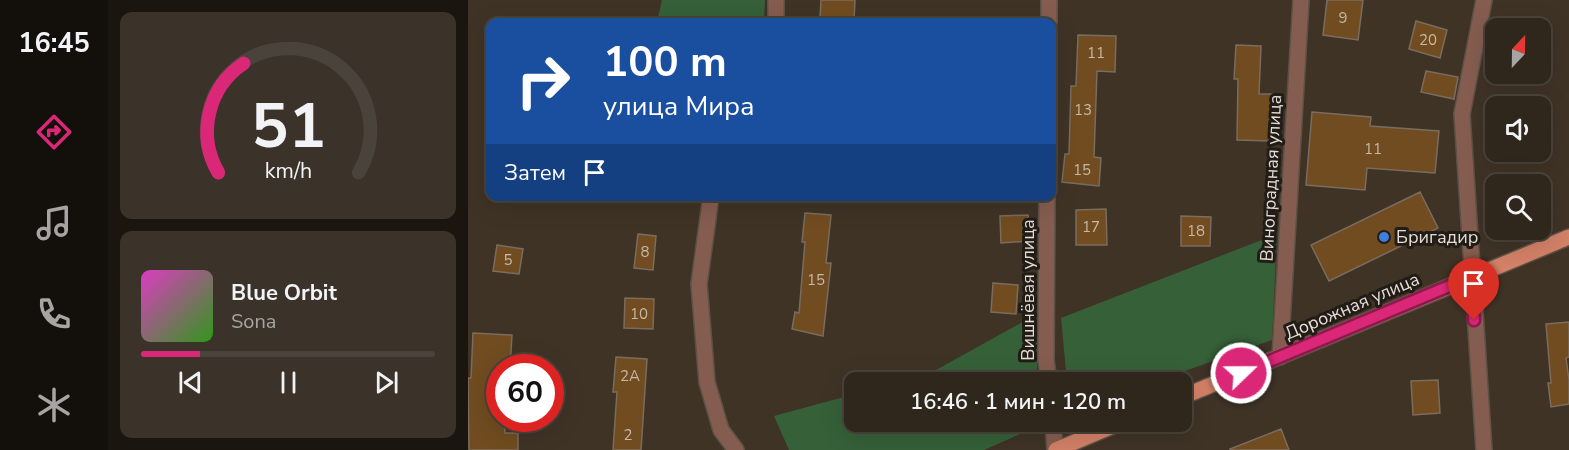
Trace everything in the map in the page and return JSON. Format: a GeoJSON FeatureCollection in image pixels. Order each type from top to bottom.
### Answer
{"type":"FeatureCollection","features":[{"type":"Feature","properties":{"kind":"main road","name":"Дорожная улица"},"geometry":{"type":"LineString","coordinates":[[1192,393],[1569,237]]}},
{"type":"Feature","properties":{"kind":"main road"},"geometry":{"type":"LineString","coordinates":[[1055,450],[1098,432]]}},
{"type":"Feature","properties":{"kind":"street"},"geometry":{"type":"LineString","coordinates":[[776,0],[776,18]]}},
{"type":"Feature","properties":{"kind":"street"},"geometry":{"type":"LineString","coordinates":[[1049,0],[1049,18]]}},
{"type":"Feature","properties":{"kind":"street","name":"Виноградная улица"},"geometry":{"type":"LineString","coordinates":[[1280,357],[1301,0]]}},
{"type":"Feature","properties":{"kind":"street"},"geometry":{"type":"LineString","coordinates":[[1484,0],[1462,114],[1484,450]]}},
{"type":"Feature","properties":{"kind":"street"},"geometry":{"type":"LineString","coordinates":[[710,201],[699,284],[707,382],[721,430],[736,450]]}},
{"type":"Feature","properties":{"kind":"street","name":"Вишнёвая улица"},"geometry":{"type":"LineString","coordinates":[[1047,201],[1048,372]]}},
{"type":"Feature","properties":{"kind":"street"},"geometry":{"type":"LineString","coordinates":[[1054,432],[1055,450]]}},
{"type":"Feature","properties":{"kind":"green space"},"geometry":{"type":"Polygon","coordinates":[[[662,0],[765,0],[764,18],[658,18],[662,0]]]}},
{"type":"Feature","properties":{"kind":"green space"},"geometry":{"type":"Polygon","coordinates":[[[1277,234],[1272,340],[1182,372],[1066,372],[1061,318],[1277,234]]]}},
{"type":"Feature","properties":{"kind":"green space"},"geometry":{"type":"Polygon","coordinates":[[[1037,314],[1037,372],[932,372],[1037,314]]]}},
{"type":"Feature","properties":{"kind":"green space"},"geometry":{"type":"Polygon","coordinates":[[[844,397],[844,432],[1024,432],[984,450],[789,450],[774,416],[844,397]]]}},
{"type":"Feature","properties":{"kind":"building"},"geometry":{"type":"Polygon","coordinates":[[[821,0],[855,0],[854,18],[820,18],[821,0]]]}},
{"type":"Feature","properties":{"kind":"building"},"geometry":{"type":"Polygon","coordinates":[[[1327,0],[1363,0],[1358,40],[1323,35],[1327,0]]]}},
{"type":"Feature","properties":{"kind":"building"},"geometry":{"type":"Polygon","coordinates":[[[1416,21],[1447,30],[1440,58],[1409,49],[1416,21]]]}},
{"type":"Feature","properties":{"kind":"building"},"geometry":{"type":"Polygon","coordinates":[[[1078,35],[1116,36],[1115,72],[1097,71],[1094,157],[1101,158],[1099,186],[1062,182],[1065,154],[1069,154],[1071,86],[1076,86],[1078,35]]]}},
{"type":"Feature","properties":{"kind":"building"},"geometry":{"type":"Polygon","coordinates":[[[1236,45],[1261,46],[1259,94],[1272,94],[1271,141],[1237,140],[1238,79],[1234,79],[1236,45]]]}},
{"type":"Feature","properties":{"kind":"building"},"geometry":{"type":"Polygon","coordinates":[[[1426,71],[1458,77],[1454,99],[1421,92],[1426,71]]]}},
{"type":"Feature","properties":{"kind":"building"},"geometry":{"type":"Polygon","coordinates":[[[1312,112],[1371,117],[1370,126],[1439,131],[1435,173],[1367,168],[1365,190],[1306,185],[1312,112]]]}},
{"type":"Feature","properties":{"kind":"building"},"geometry":{"type":"Polygon","coordinates":[[[1420,192],[1438,228],[1329,281],[1311,245],[1420,192]]]}},
{"type":"Feature","properties":{"kind":"building"},"geometry":{"type":"Polygon","coordinates":[[[1106,209],[1107,245],[1076,245],[1076,210],[1106,209]]]}},
{"type":"Feature","properties":{"kind":"building"},"geometry":{"type":"Polygon","coordinates":[[[805,213],[831,215],[826,263],[831,263],[823,336],[792,329],[795,312],[799,313],[805,213]]]}},
{"type":"Feature","properties":{"kind":"building"},"geometry":{"type":"Polygon","coordinates":[[[1028,215],[1030,241],[1001,243],[1000,216],[1028,215]]]}},
{"type":"Feature","properties":{"kind":"building"},"geometry":{"type":"Polygon","coordinates":[[[1181,216],[1211,217],[1210,246],[1181,246],[1181,216]]]}},
{"type":"Feature","properties":{"kind":"building"},"geometry":{"type":"Polygon","coordinates":[[[638,234],[656,236],[653,270],[634,268],[638,234]]]}},
{"type":"Feature","properties":{"kind":"building"},"geometry":{"type":"Polygon","coordinates":[[[497,245],[523,249],[519,274],[493,271],[497,245]]]}},
{"type":"Feature","properties":{"kind":"building"},"geometry":{"type":"Polygon","coordinates":[[[993,283],[1018,285],[1016,314],[991,312],[993,283]]]}},
{"type":"Feature","properties":{"kind":"building"},"geometry":{"type":"Polygon","coordinates":[[[625,298],[654,299],[653,329],[624,328],[625,298]]]}},
{"type":"Feature","properties":{"kind":"building"},"geometry":{"type":"Polygon","coordinates":[[[1569,322],[1569,357],[1566,358],[1569,404],[1551,407],[1546,324],[1569,322]]]}},
{"type":"Feature","properties":{"kind":"building"},"geometry":{"type":"Polygon","coordinates":[[[473,333],[512,335],[511,354],[486,354],[486,432],[518,433],[518,450],[469,450],[468,378],[471,378],[473,333]]]}},
{"type":"Feature","properties":{"kind":"building"},"geometry":{"type":"Polygon","coordinates":[[[616,357],[647,359],[641,450],[613,450],[617,392],[613,392],[616,357]]]}},
{"type":"Feature","properties":{"kind":"building"},"geometry":{"type":"Polygon","coordinates":[[[1438,380],[1440,413],[1413,415],[1411,381],[1438,380]]]}},
{"type":"Feature","properties":{"kind":"building"},"geometry":{"type":"Polygon","coordinates":[[[1281,429],[1289,450],[1230,450],[1230,449],[1281,429]]]}},
{"type":"Feature","properties":{"kind":"place","name":"Бригадир"},"geometry":{"type":"Point","coordinates":[1384,237]}},
{"type":"Feature","properties":{"kind":"route"},"geometry":{"type":"LineString","coordinates":[[1241,373],[1471,277],[1474,320]]}}]}
